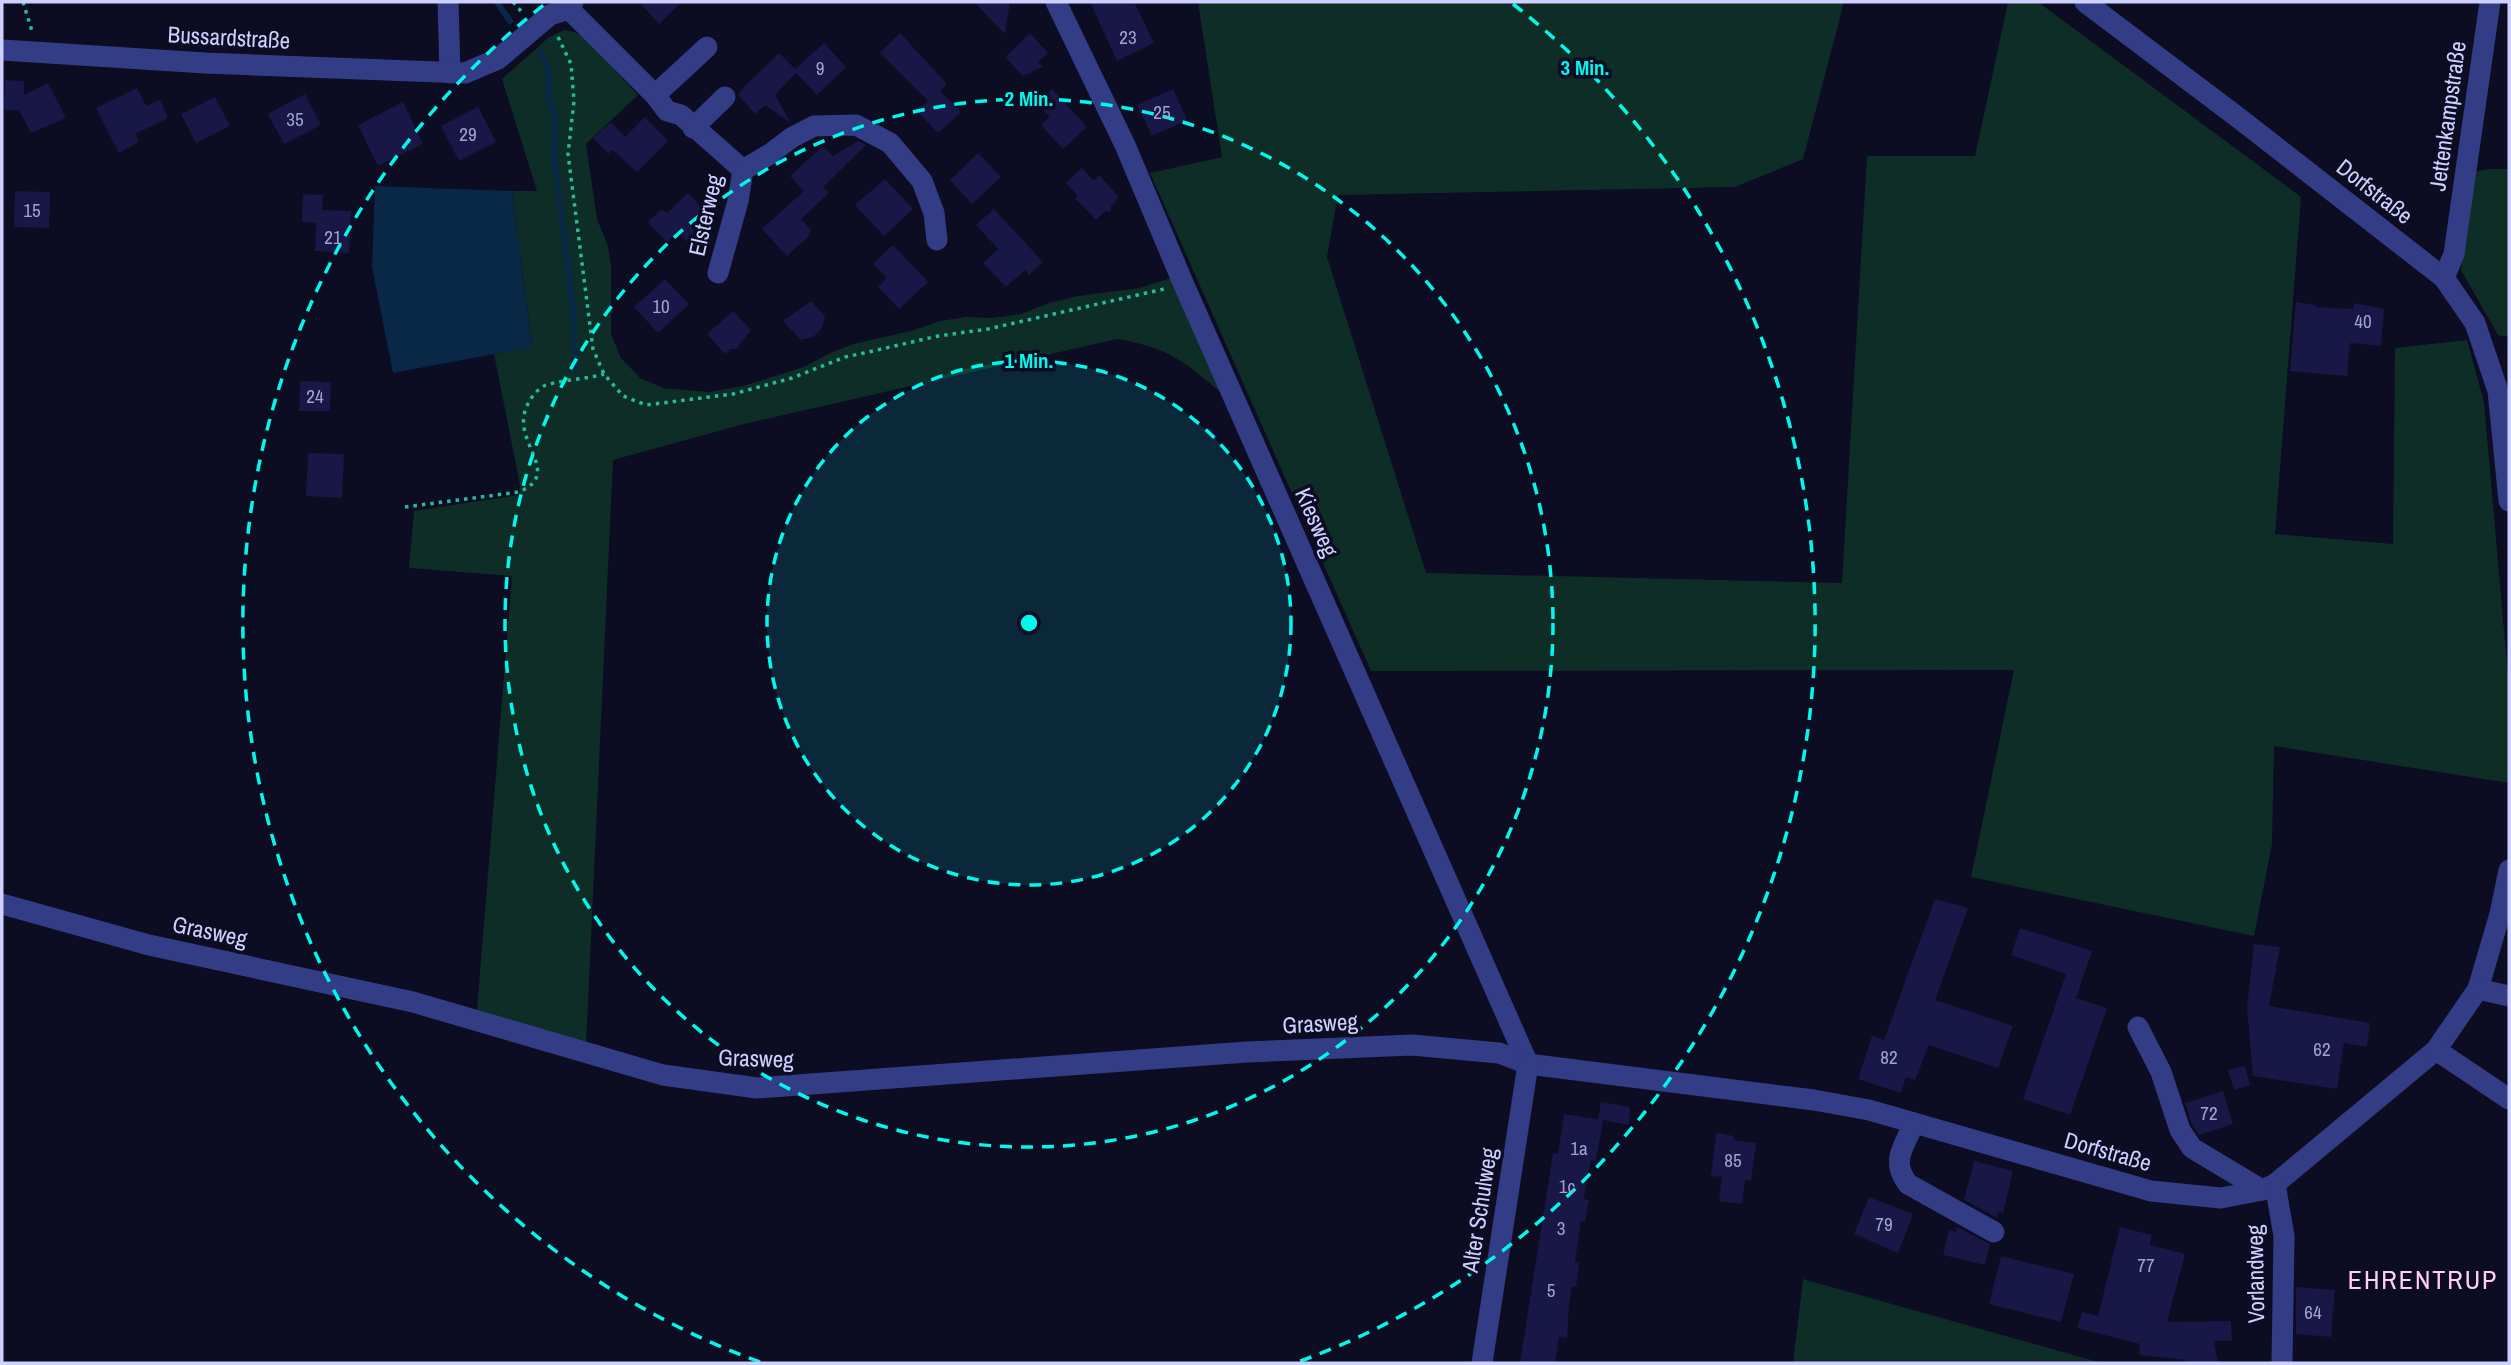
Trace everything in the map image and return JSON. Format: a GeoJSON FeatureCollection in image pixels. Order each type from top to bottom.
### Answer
{"type":"FeatureCollection","features":[{"type":"Feature","properties":{"kind":"street"},"geometry":{"type":"LineString","coordinates":[[448,2],[450,74]]}},
{"type":"Feature","properties":{"kind":"street","name":"Kiesweg"},"geometry":{"type":"LineString","coordinates":[[1056,2],[1125,145],[1184,285],[1528,1064]]}},
{"type":"Feature","properties":{"kind":"street","name":"Dorfstraße"},"geometry":{"type":"LineString","coordinates":[[2085,2],[2444,278],[2475,323],[2498,391],[2509,501]]}},
{"type":"Feature","properties":{"kind":"street","name":"Jettenkampstraße"},"geometry":{"type":"LineString","coordinates":[[2444,278],[2454,254],[2490,2]]}},
{"type":"Feature","properties":{"kind":"street","name":"Bussardstraße"},"geometry":{"type":"LineString","coordinates":[[4,50],[465,73],[498,59],[564,9]]}},
{"type":"Feature","properties":{"kind":"street","name":"Elsterweg"},"geometry":{"type":"LineString","coordinates":[[564,9],[655,95],[667,111],[681,115],[743,170]]}},
{"type":"Feature","properties":{"kind":"street"},"geometry":{"type":"LineString","coordinates":[[655,95],[707,47]]}},
{"type":"Feature","properties":{"kind":"street"},"geometry":{"type":"LineString","coordinates":[[693,128],[725,97]]}},
{"type":"Feature","properties":{"kind":"street","name":"Elsterweg"},"geometry":{"type":"LineString","coordinates":[[743,170],[814,126],[856,125],[890,144],[922,181],[934,213],[937,240]]}},
{"type":"Feature","properties":{"kind":"street","name":"Elsterweg"},"geometry":{"type":"LineString","coordinates":[[718,273],[738,201],[743,170]]}},
{"type":"Feature","properties":{"kind":"street","name":"Dorfstraße"},"geometry":{"type":"LineString","coordinates":[[1528,1064],[1814,1100],[1869,1110],[2151,1191],[2221,1198],[2268,1187],[2436,1050],[2478,989],[2500,914],[2509,870]]}},
{"type":"Feature","properties":{"kind":"street","name":"Grasweg"},"geometry":{"type":"LineString","coordinates":[[2,904],[149,945],[413,1002],[663,1075],[735,1086],[757,1088],[835,1084],[1247,1052],[1412,1045],[1499,1053],[1528,1064]]}},
{"type":"Feature","properties":{"kind":"street"},"geometry":{"type":"LineString","coordinates":[[2478,989],[2509,996]]}},
{"type":"Feature","properties":{"kind":"street"},"geometry":{"type":"LineString","coordinates":[[2138,1027],[2161,1072],[2180,1130],[2192,1148],[2268,1187]]}},
{"type":"Feature","properties":{"kind":"street"},"geometry":{"type":"LineString","coordinates":[[2436,1050],[2509,1100]]}},
{"type":"Feature","properties":{"kind":"street","name":"Alter Schulweg"},"geometry":{"type":"LineString","coordinates":[[1482,1363],[1528,1064]]}},
{"type":"Feature","properties":{"kind":"street"},"geometry":{"type":"LineString","coordinates":[[1914,1123],[1897,1161],[1900,1174],[1909,1184],[1994,1232]]}},
{"type":"Feature","properties":{"kind":"street","name":"Vorlandweg"},"geometry":{"type":"LineString","coordinates":[[2268,1187],[2284,1236],[2282,1363]]}},
{"type":"Feature","properties":{"kind":"path"},"geometry":{"type":"LineString","coordinates":[[23,2],[40,52]]}},
{"type":"Feature","properties":{"kind":"path"},"geometry":{"type":"LineString","coordinates":[[564,9],[574,101],[568,154],[593,349],[604,374],[623,396],[646,405],[733,394],[792,378],[845,357],[938,336],[988,329],[1184,285]]}},
{"type":"Feature","properties":{"kind":"path"},"geometry":{"type":"LineString","coordinates":[[405,507],[519,492],[532,486],[538,479],[539,467],[525,436],[522,421],[525,408],[533,395],[545,386],[604,374]]}},
{"type":"Feature","properties":{"kind":"green space"},"geometry":{"type":"Polygon","coordinates":[[[1198,2],[1844,2],[1803,159],[1735,187],[1338,195],[1327,257],[1426,573],[1842,583],[1867,156],[1975,156],[2008,2],[2038,2],[2301,197],[2275,534],[2393,544],[2395,348],[2467,340],[2484,402],[2509,688],[2509,783],[2274,746],[2272,844],[2254,936],[1971,877],[2014,670],[1371,671],[1150,173],[1222,157],[1198,2]]]}},
{"type":"Feature","properties":{"kind":"green space"},"geometry":{"type":"Polygon","coordinates":[[[564,30],[585,38],[638,95],[586,144],[597,219],[608,246],[611,265],[611,334],[621,358],[640,378],[664,388],[709,392],[743,386],[804,367],[853,344],[911,331],[940,321],[1021,314],[1049,303],[1078,296],[1140,288],[1174,277],[1225,396],[1176,358],[1135,342],[1117,339],[744,424],[613,460],[586,1046],[477,1010],[512,576],[409,568],[414,511],[519,495],[520,485],[494,354],[532,346],[512,191],[537,191],[502,79],[548,38],[564,30]]]}},
{"type":"Feature","properties":{"kind":"green space"},"geometry":{"type":"Polygon","coordinates":[[[2509,169],[2509,337],[2498,335],[2461,270],[2473,172],[2509,169]]]}},
{"type":"Feature","properties":{"kind":"green space"},"geometry":{"type":"Polygon","coordinates":[[[1803,1279],[2102,1363],[1793,1363],[1803,1279]]]}},
{"type":"Feature","properties":{"kind":"water"},"geometry":{"type":"Polygon","coordinates":[[[375,186],[512,191],[532,347],[393,373],[372,267],[375,186]]]}},
{"type":"Feature","properties":{"kind":"building"},"geometry":{"type":"Polygon","coordinates":[[[639,2],[682,2],[659,24],[639,2]]]}},
{"type":"Feature","properties":{"kind":"building"},"geometry":{"type":"Polygon","coordinates":[[[974,2],[1010,2],[1005,34],[974,2]]]}},
{"type":"Feature","properties":{"kind":"building"},"geometry":{"type":"Polygon","coordinates":[[[1090,2],[1134,2],[1154,43],[1117,61],[1090,2]]]}},
{"type":"Feature","properties":{"kind":"building"},"geometry":{"type":"Polygon","coordinates":[[[900,33],[947,84],[940,91],[961,112],[938,133],[917,111],[928,101],[880,53],[900,33]]]}},
{"type":"Feature","properties":{"kind":"building"},"geometry":{"type":"Polygon","coordinates":[[[1030,33],[1048,53],[1038,62],[1043,67],[1023,76],[1005,57],[1030,33]]]}},
{"type":"Feature","properties":{"kind":"building"},"geometry":{"type":"Polygon","coordinates":[[[824,43],[846,67],[817,95],[796,73],[775,95],[791,123],[765,105],[755,114],[738,95],[779,53],[795,69],[824,43]]]}},
{"type":"Feature","properties":{"kind":"building"},"geometry":{"type":"Polygon","coordinates":[[[5,80],[24,81],[24,95],[48,83],[66,118],[31,133],[19,110],[4,110],[5,80]]]}},
{"type":"Feature","properties":{"kind":"building"},"geometry":{"type":"Polygon","coordinates":[[[137,88],[146,106],[160,100],[168,118],[135,134],[139,142],[119,153],[96,108],[137,88]]]}},
{"type":"Feature","properties":{"kind":"building"},"geometry":{"type":"Polygon","coordinates":[[[1052,89],[1087,127],[1063,149],[1041,125],[1050,117],[1037,103],[1052,89]]]}},
{"type":"Feature","properties":{"kind":"building"},"geometry":{"type":"Polygon","coordinates":[[[1173,89],[1187,120],[1152,136],[1137,105],[1173,89]]]}},
{"type":"Feature","properties":{"kind":"building"},"geometry":{"type":"Polygon","coordinates":[[[305,94],[321,125],[284,144],[268,114],[305,94]]]}},
{"type":"Feature","properties":{"kind":"building"},"geometry":{"type":"Polygon","coordinates":[[[215,97],[230,126],[196,143],[181,114],[215,97]]]}},
{"type":"Feature","properties":{"kind":"building"},"geometry":{"type":"Polygon","coordinates":[[[403,102],[423,144],[378,166],[358,125],[403,102]]]}},
{"type":"Feature","properties":{"kind":"building"},"geometry":{"type":"Polygon","coordinates":[[[478,107],[496,142],[459,161],[441,126],[478,107]]]}},
{"type":"Feature","properties":{"kind":"building"},"geometry":{"type":"Polygon","coordinates":[[[645,117],[668,141],[637,172],[613,150],[608,154],[593,138],[611,122],[625,137],[645,117]]]}},
{"type":"Feature","properties":{"kind":"building"},"geometry":{"type":"Polygon","coordinates":[[[858,141],[866,145],[823,187],[829,193],[801,219],[811,230],[808,237],[787,256],[762,229],[804,191],[790,176],[823,146],[833,156],[858,141]]]}},
{"type":"Feature","properties":{"kind":"building"},"geometry":{"type":"Polygon","coordinates":[[[978,153],[1001,177],[972,204],[950,180],[978,153]]]}},
{"type":"Feature","properties":{"kind":"building"},"geometry":{"type":"Polygon","coordinates":[[[1082,168],[1094,181],[1099,175],[1119,197],[1111,206],[1111,212],[1105,211],[1096,220],[1075,198],[1078,196],[1066,183],[1082,168]]]}},
{"type":"Feature","properties":{"kind":"building"},"geometry":{"type":"Polygon","coordinates":[[[885,179],[913,209],[884,236],[855,205],[885,179]]]}},
{"type":"Feature","properties":{"kind":"building"},"geometry":{"type":"Polygon","coordinates":[[[15,191],[50,192],[49,228],[14,227],[15,191]]]}},
{"type":"Feature","properties":{"kind":"building"},"geometry":{"type":"Polygon","coordinates":[[[688,193],[713,220],[688,243],[678,232],[667,242],[649,221],[662,209],[667,213],[688,193]]]}},
{"type":"Feature","properties":{"kind":"building"},"geometry":{"type":"Polygon","coordinates":[[[303,194],[323,195],[322,210],[351,211],[349,253],[315,251],[316,223],[302,222],[303,194]]]}},
{"type":"Feature","properties":{"kind":"building"},"geometry":{"type":"Polygon","coordinates":[[[994,209],[1043,262],[1029,275],[1025,270],[1006,287],[983,263],[998,249],[976,225],[994,209]]]}},
{"type":"Feature","properties":{"kind":"building"},"geometry":{"type":"Polygon","coordinates":[[[893,245],[928,282],[899,309],[878,287],[887,278],[873,264],[893,245]]]}},
{"type":"Feature","properties":{"kind":"building"},"geometry":{"type":"Polygon","coordinates":[[[665,279],[689,304],[658,333],[634,307],[665,279]]]}},
{"type":"Feature","properties":{"kind":"building"},"geometry":{"type":"Polygon","coordinates":[[[811,301],[825,316],[822,328],[813,337],[801,340],[783,321],[811,301]]]}},
{"type":"Feature","properties":{"kind":"building"},"geometry":{"type":"Polygon","coordinates":[[[2296,302],[2316,307],[2353,309],[2354,303],[2384,309],[2381,346],[2350,343],[2347,376],[2290,371],[2296,302]]]}},
{"type":"Feature","properties":{"kind":"building"},"geometry":{"type":"Polygon","coordinates":[[[733,311],[751,330],[736,349],[725,354],[707,334],[733,311]]]}},
{"type":"Feature","properties":{"kind":"building"},"geometry":{"type":"Polygon","coordinates":[[[300,381],[331,382],[330,411],[299,411],[300,381]]]}},
{"type":"Feature","properties":{"kind":"building"},"geometry":{"type":"Polygon","coordinates":[[[308,453],[344,454],[342,498],[306,496],[308,453]]]}},
{"type":"Feature","properties":{"kind":"building"},"geometry":{"type":"Polygon","coordinates":[[[1935,899],[1968,908],[1935,1000],[2013,1026],[1998,1068],[1929,1045],[1915,1080],[1906,1077],[1901,1093],[1858,1079],[1872,1036],[1884,1040],[1935,899]]]}},
{"type":"Feature","properties":{"kind":"building"},"geometry":{"type":"Polygon","coordinates":[[[2020,928],[2092,951],[2076,998],[2107,1008],[2070,1115],[2023,1099],[2066,974],[2011,955],[2020,928]]]}},
{"type":"Feature","properties":{"kind":"building"},"geometry":{"type":"Polygon","coordinates":[[[2254,944],[2280,947],[2269,1006],[2370,1023],[2367,1047],[2344,1043],[2337,1089],[2253,1076],[2247,1007],[2254,944]]]}},
{"type":"Feature","properties":{"kind":"building"},"geometry":{"type":"Polygon","coordinates":[[[2245,1066],[2250,1085],[2234,1090],[2228,1070],[2245,1066]]]}},
{"type":"Feature","properties":{"kind":"building"},"geometry":{"type":"Polygon","coordinates":[[[2223,1091],[2233,1124],[2199,1135],[2185,1103],[2223,1091]]]}},
{"type":"Feature","properties":{"kind":"building"},"geometry":{"type":"Polygon","coordinates":[[[1601,1102],[1630,1107],[1629,1125],[1598,1119],[1601,1102]]]}},
{"type":"Feature","properties":{"kind":"building"},"geometry":{"type":"Polygon","coordinates":[[[1564,1114],[1603,1120],[1596,1161],[1591,1160],[1587,1179],[1584,1199],[1589,1200],[1585,1222],[1581,1221],[1575,1262],[1579,1263],[1576,1287],[1572,1286],[1567,1338],[1559,1337],[1555,1363],[1520,1363],[1553,1153],[1558,1154],[1564,1114]]]}},
{"type":"Feature","properties":{"kind":"building"},"geometry":{"type":"Polygon","coordinates":[[[1716,1133],[1734,1136],[1733,1140],[1756,1143],[1751,1181],[1745,1180],[1742,1204],[1719,1201],[1722,1177],[1711,1176],[1716,1133]]]}},
{"type":"Feature","properties":{"kind":"building"},"geometry":{"type":"Polygon","coordinates":[[[1974,1161],[2013,1171],[2003,1213],[1998,1212],[1997,1218],[1964,1200],[1974,1161]]]}},
{"type":"Feature","properties":{"kind":"building"},"geometry":{"type":"Polygon","coordinates":[[[1869,1197],[1913,1214],[1898,1253],[1854,1234],[1869,1197]]]}},
{"type":"Feature","properties":{"kind":"building"},"geometry":{"type":"Polygon","coordinates":[[[1957,1227],[1990,1244],[1985,1265],[1943,1255],[1949,1230],[1956,1232],[1957,1227]]]}},
{"type":"Feature","properties":{"kind":"building"},"geometry":{"type":"Polygon","coordinates":[[[2120,1227],[2152,1235],[2150,1245],[2185,1254],[2167,1322],[2231,1321],[2232,1341],[2214,1341],[2218,1363],[2186,1363],[2185,1360],[2139,1355],[2140,1344],[2077,1328],[2082,1312],[2098,1316],[2120,1227]]]}},
{"type":"Feature","properties":{"kind":"building"},"geometry":{"type":"Polygon","coordinates":[[[2001,1256],[2074,1274],[2061,1322],[1989,1304],[2001,1256]]]}},
{"type":"Feature","properties":{"kind":"building"},"geometry":{"type":"Polygon","coordinates":[[[2296,1287],[2335,1290],[2331,1337],[2296,1334],[2296,1287]]]}},
{"type":"Feature","properties":{"kind":"waterway"},"geometry":{"type":"LineString","coordinates":[[497,2],[510,21]]}},
{"type":"Feature","properties":{"kind":"waterway"},"geometry":{"type":"LineString","coordinates":[[541,52],[549,73],[549,101],[555,115],[554,156],[573,308],[576,369]]}},
{"type":"Feature","properties":{"kind":"district","name":"EHRENTRUP"},"geometry":{"type":"Point","coordinates":[2423,1279]}}]}
